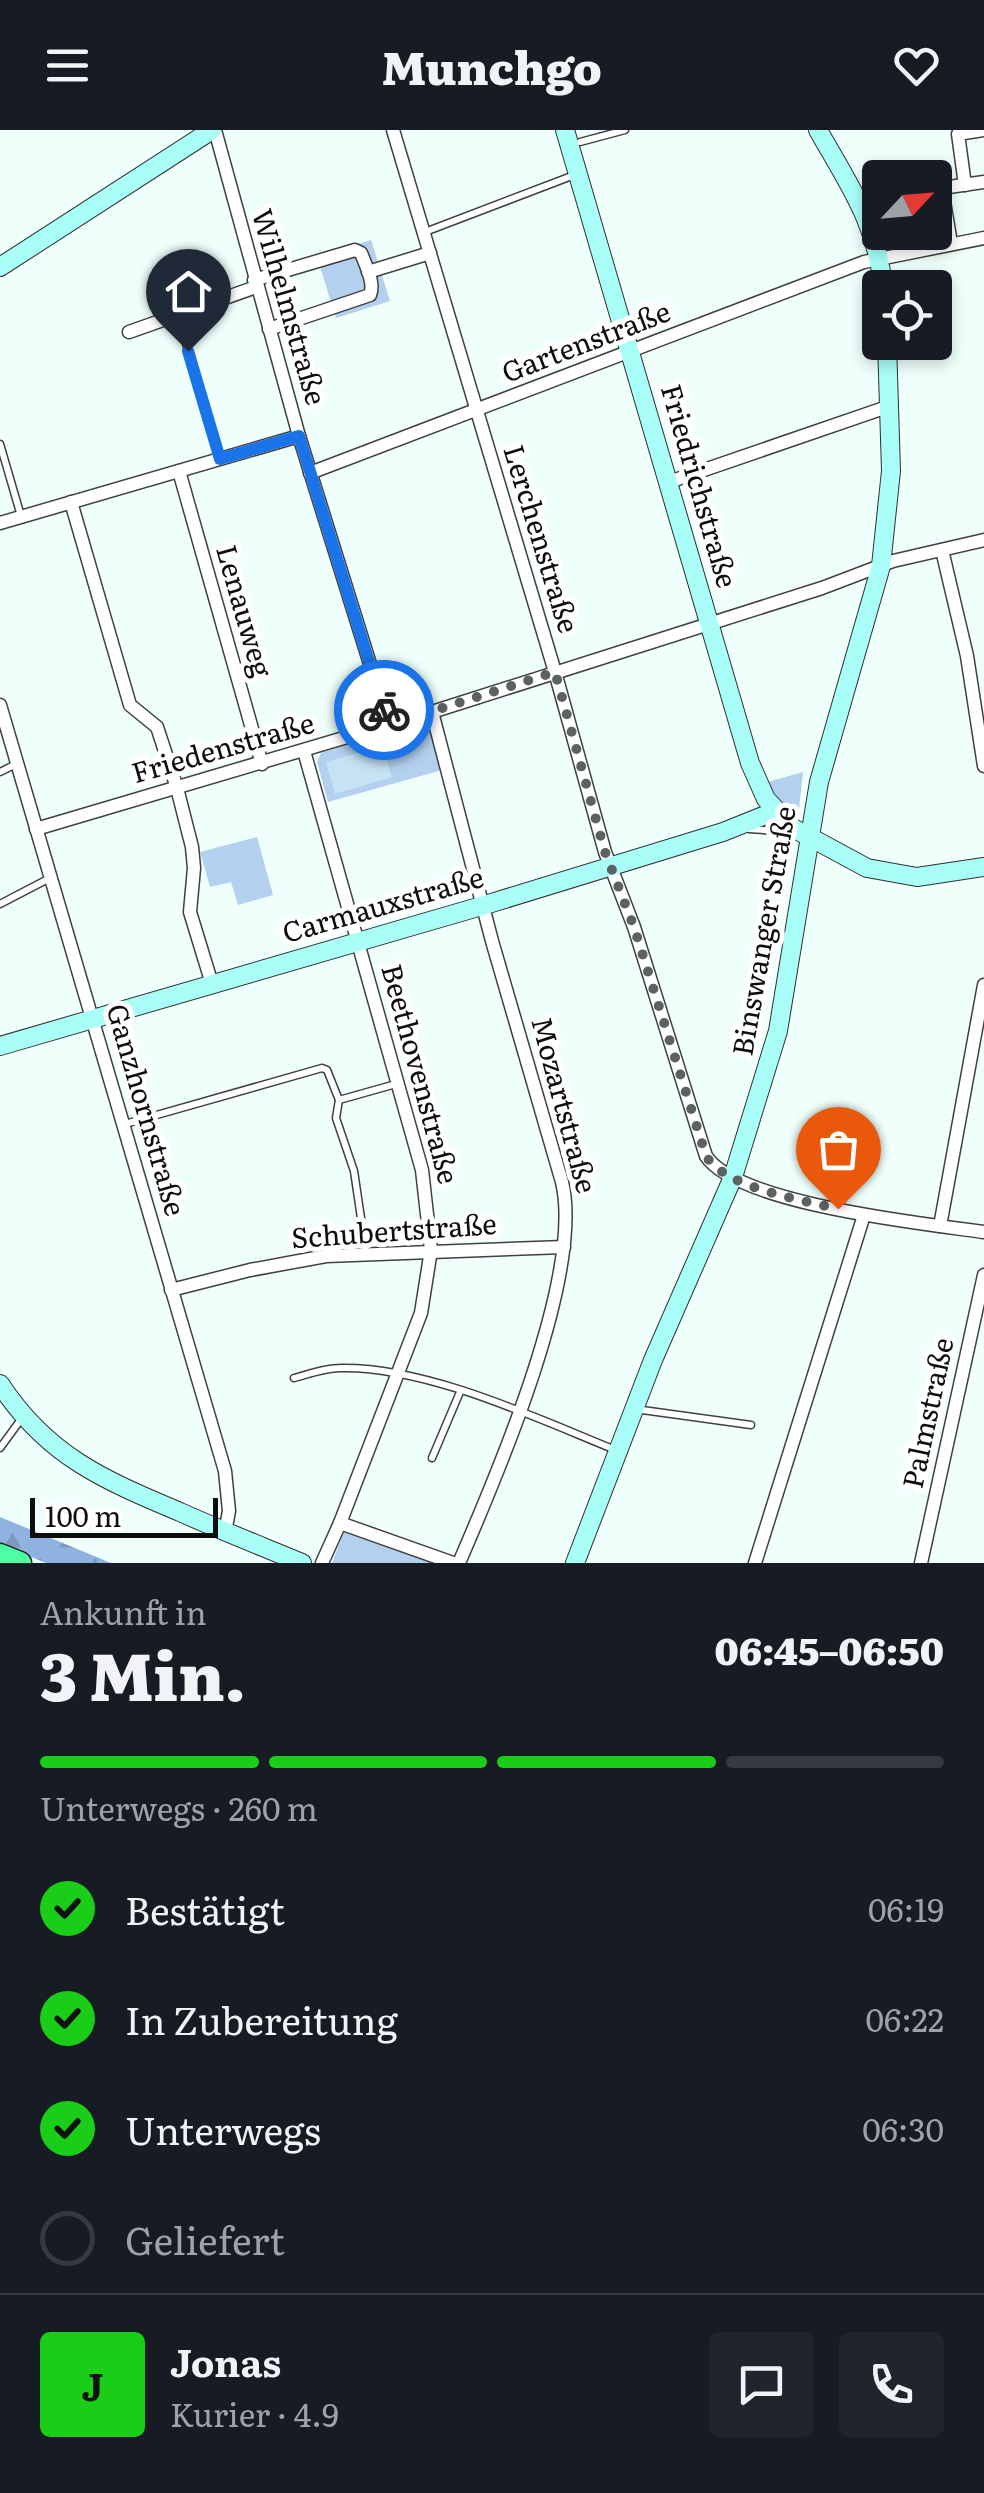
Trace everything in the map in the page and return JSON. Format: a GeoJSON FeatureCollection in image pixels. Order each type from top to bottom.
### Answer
{"type":"FeatureCollection","features":[{"type":"Feature","properties":{"kind":"highway"},"geometry":{"type":"LineString","coordinates":[[0,1555],[20,1563]]}},
{"type":"Feature","properties":{"kind":"main road"},"geometry":{"type":"LineString","coordinates":[[0,267],[213,130]]}},
{"type":"Feature","properties":{"kind":"main road"},"geometry":{"type":"LineString","coordinates":[[818,130],[862,198]]}},
{"type":"Feature","properties":{"kind":"main road","name":"Friedrichstraße"},"geometry":{"type":"LineString","coordinates":[[573,136],[578,174],[750,763],[766,800],[805,835],[867,868],[901,876],[984,867]]}},
{"type":"Feature","properties":{"kind":"main road"},"geometry":{"type":"LineString","coordinates":[[879,250],[881,270]]}},
{"type":"Feature","properties":{"kind":"main road","name":"Binswanger Straße"},"geometry":{"type":"LineString","coordinates":[[575,1563],[634,1408],[732,1177],[763,1086],[784,1006],[805,835],[881,566],[891,472],[888,360]]}},
{"type":"Feature","properties":{"kind":"main road","name":"Carmauxstraße"},"geometry":{"type":"LineString","coordinates":[[0,1046],[485,905],[724,832],[768,814],[780,814]]}},
{"type":"Feature","properties":{"kind":"main road"},"geometry":{"type":"LineString","coordinates":[[0,1384],[23,1417],[81,1467],[302,1563]]}},
{"type":"Feature","properties":{"kind":"street","name":"Wilhelmstraße"},"geometry":{"type":"LineString","coordinates":[[213,130],[299,436],[389,725]]}},
{"type":"Feature","properties":{"kind":"street","name":"Lerchenstraße"},"geometry":{"type":"LineString","coordinates":[[394,130],[611,866],[649,972],[701,1142],[712,1164],[732,1177]]}},
{"type":"Feature","properties":{"kind":"street"},"geometry":{"type":"LineString","coordinates":[[965,185],[958,132],[984,130]]}},
{"type":"Feature","properties":{"kind":"street"},"geometry":{"type":"LineString","coordinates":[[952,187],[984,182]]}},
{"type":"Feature","properties":{"kind":"street","name":"Gartenstraße"},"geometry":{"type":"LineString","coordinates":[[310,472],[880,257],[984,238]]}},
{"type":"Feature","properties":{"kind":"street"},"geometry":{"type":"LineString","coordinates":[[128,332],[355,250],[361,253],[372,288],[370,295],[268,329]]}},
{"type":"Feature","properties":{"kind":"street"},"geometry":{"type":"LineString","coordinates":[[368,272],[430,253]]}},
{"type":"Feature","properties":{"kind":"street"},"geometry":{"type":"LineString","coordinates":[[669,482],[890,406]]}},
{"type":"Feature","properties":{"kind":"street"},"geometry":{"type":"LineString","coordinates":[[0,523],[299,436]]}},
{"type":"Feature","properties":{"kind":"street","name":"Lenauweg"},"geometry":{"type":"LineString","coordinates":[[178,471],[262,764]]}},
{"type":"Feature","properties":{"kind":"street"},"geometry":{"type":"LineString","coordinates":[[71,502],[130,705],[157,727],[177,788],[192,847],[190,912],[212,984]]}},
{"type":"Feature","properties":{"kind":"street","name":"Friedenstraße"},"geometry":{"type":"LineString","coordinates":[[36,829],[304,752],[881,566],[984,540]]}},
{"type":"Feature","properties":{"kind":"street"},"geometry":{"type":"LineString","coordinates":[[942,550],[967,656],[984,766]]}},
{"type":"Feature","properties":{"kind":"street","name":"Ganzhornstraße"},"geometry":{"type":"LineString","coordinates":[[0,705],[225,1471],[229,1511],[225,1532]]}},
{"type":"Feature","properties":{"kind":"street","name":"Mozartstraße"},"geometry":{"type":"LineString","coordinates":[[432,712],[492,942],[566,1200],[564,1247],[545,1330],[519,1412],[456,1563]]}},
{"type":"Feature","properties":{"kind":"street","name":"Beethovenstraße"},"geometry":{"type":"LineString","coordinates":[[304,752],[427,1192],[431,1250],[421,1312],[322,1563]]}},
{"type":"Feature","properties":{"kind":"street"},"geometry":{"type":"LineString","coordinates":[[940,1226],[984,984]]}},
{"type":"Feature","properties":{"kind":"street"},"geometry":{"type":"LineString","coordinates":[[732,1177],[864,1215],[984,1232]]}},
{"type":"Feature","properties":{"kind":"street"},"geometry":{"type":"LineString","coordinates":[[755,1563],[864,1215]]}},
{"type":"Feature","properties":{"kind":"street","name":"Schubertstraße"},"geometry":{"type":"LineString","coordinates":[[171,1290],[292,1261],[366,1252],[564,1247]]}},
{"type":"Feature","properties":{"kind":"street","name":"Palmstraße"},"geometry":{"type":"LineString","coordinates":[[920,1563],[984,1275]]}},
{"type":"Feature","properties":{"kind":"street"},"geometry":{"type":"LineString","coordinates":[[340,1523],[456,1563]]}},
{"type":"Feature","properties":{"kind":"lane"},"geometry":{"type":"LineString","coordinates":[[573,136],[625,130]]}},
{"type":"Feature","properties":{"kind":"lane"},"geometry":{"type":"LineString","coordinates":[[424,232],[578,174]]}},
{"type":"Feature","properties":{"kind":"lane"},"geometry":{"type":"LineString","coordinates":[[952,235],[954,243]]}},
{"type":"Feature","properties":{"kind":"lane"},"geometry":{"type":"LineString","coordinates":[[177,315],[220,459]]}},
{"type":"Feature","properties":{"kind":"lane"},"geometry":{"type":"LineString","coordinates":[[0,444],[21,517]]}},
{"type":"Feature","properties":{"kind":"lane"},"geometry":{"type":"LineString","coordinates":[[0,772],[17,764]]}},
{"type":"Feature","properties":{"kind":"lane"},"geometry":{"type":"LineString","coordinates":[[724,832],[750,829],[805,835]]}},
{"type":"Feature","properties":{"kind":"lane"},"geometry":{"type":"LineString","coordinates":[[0,904],[50,878]]}},
{"type":"Feature","properties":{"kind":"lane"},"geometry":{"type":"LineString","coordinates":[[125,1124],[322,1068],[331,1076],[338,1100],[336,1118],[354,1171],[366,1252]]}},
{"type":"Feature","properties":{"kind":"lane"},"geometry":{"type":"LineString","coordinates":[[338,1100],[398,1084]]}},
{"type":"Feature","properties":{"kind":"lane"},"geometry":{"type":"LineString","coordinates":[[294,1378],[334,1368],[398,1374],[519,1412],[618,1451]]}},
{"type":"Feature","properties":{"kind":"lane"},"geometry":{"type":"LineString","coordinates":[[432,1458],[460,1392]]}},
{"type":"Feature","properties":{"kind":"lane"},"geometry":{"type":"LineString","coordinates":[[634,1408],[751,1425]]}},
{"type":"Feature","properties":{"kind":"lane"},"geometry":{"type":"LineString","coordinates":[[0,1448],[23,1417]]}},
{"type":"Feature","properties":{"kind":"shaded area"},"geometry":{"type":"Polygon","coordinates":[[[371,240],[390,301],[336,318],[317,257],[371,240]]]}},
{"type":"Feature","properties":{"kind":"shaded area"},"geometry":{"type":"Polygon","coordinates":[[[429,720],[442,770],[328,802],[317,762],[321,753],[429,720]]]}},
{"type":"Feature","properties":{"kind":"shaded area"},"geometry":{"type":"Polygon","coordinates":[[[382,746],[392,777],[335,794],[326,762],[382,746]]]}},
{"type":"Feature","properties":{"kind":"shaded area"},"geometry":{"type":"Polygon","coordinates":[[[803,772],[797,827],[764,783],[803,772]]]}},
{"type":"Feature","properties":{"kind":"shaded area"},"geometry":{"type":"Polygon","coordinates":[[[257,837],[273,895],[238,905],[231,882],[210,887],[200,852],[257,837]]]}},
{"type":"Feature","properties":{"kind":"shaded area"},"geometry":{"type":"Polygon","coordinates":[[[345,1529],[439,1563],[332,1563],[345,1529]]]}},
{"type":"Feature","properties":{"kind":"green space"},"geometry":{"type":"Polygon","coordinates":[[[0,1517],[111,1563],[46,1563],[0,1544],[0,1517]]]}},
{"type":"Feature","properties":{"kind":"way so far"},"geometry":{"type":"LineString","coordinates":[[384,710],[389,725],[555,672],[605,852],[649,972],[706,1156],[719,1171],[746,1183],[838,1209]]}},
{"type":"Feature","properties":{"kind":"route"},"geometry":{"type":"LineString","coordinates":[[188,351],[220,459],[299,436],[384,710]]}}]}
